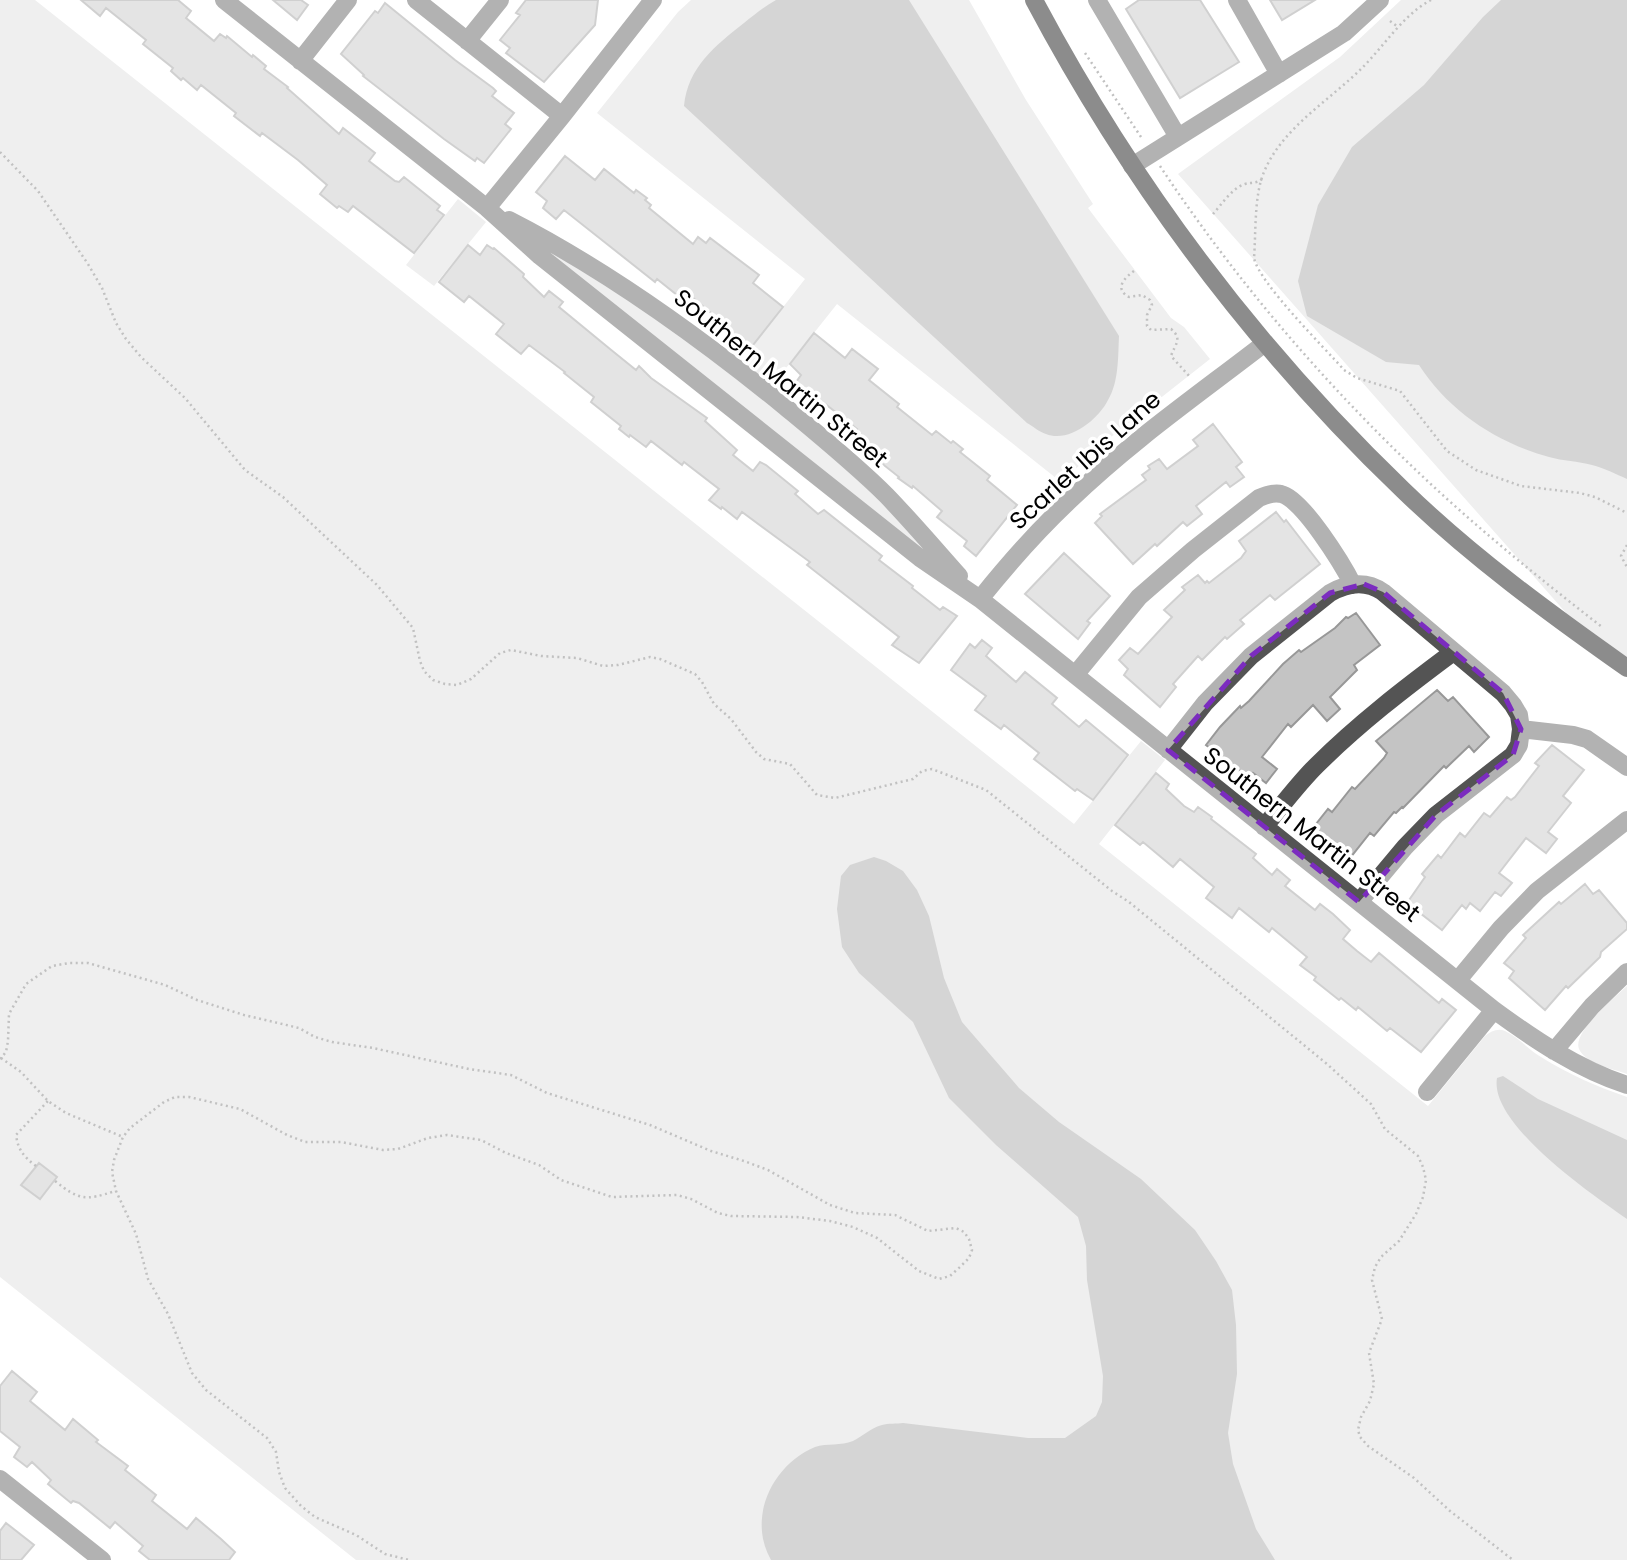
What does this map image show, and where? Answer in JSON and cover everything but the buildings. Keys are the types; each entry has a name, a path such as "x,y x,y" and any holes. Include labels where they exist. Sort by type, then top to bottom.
{"main road":[{"path":"1034,0 1062,54 1132,166 1188,247 1265,343 1403,490 1492,567 1627,668"}],"street":[{"name":"Southern Martin Street","path":"224,0 486,208 540,256 888,532 980,599 1494,1010 1554,1051 1604,1078 1627,1085"},
{"path":"300,61 348,0"},
{"path":"416,0 562,117"},
{"path":"467,41 500,0"},
{"path":"486,208 562,117 653,0"},
{"path":"1097,0 1178,137"},
{"path":"1237,0 1279,74"},
{"path":"1132,166 1344,33 1378,1"},
{"name":"Southern Martin Street","path":"486,208 551,241 611,278 739,369 808,425 886,495 980,599"},
{"name":"Scarlet Ibis Lane","path":"980,599 1020,551 1070,500 1128,448 1265,343"},
{"path":"1075,676 1139,597 1259,498 1271,494 1290,498 1300,507 1341,561 1353,585"},
{"path":"1168,750 1205,703 1251,656 1330,593 1343,586 1364,584 1383,592 1452,653 1503,693 1518,715 1521,729 1519,745 1513,755 1436,815 1359,902"},
{"path":"1264,827 1314,768 1346,737 1452,653"},
{"path":"1521,729 1587,739 1627,766"},
{"path":"1458,980 1501,928 1537,891 1627,820"},
{"path":"1554,1051 1592,1006 1627,972"},
{"path":"1427,1092 1494,1010"},
{"path":"0,1479 102,1560"}],"path":[{"path":"1431,0 1423,4 1362,68 1285,139 1262,179 1254,258 1256,267 1344,370 1357,378 1400,391 1447,451 1476,470 1521,486 1580,493 1610,502 1627,513"},
{"path":"1390,21 1399,28"},
{"path":"1084,52 1143,140"},
{"path":"0,152 38,191 88,264 103,288 116,323 126,339 141,357 185,398 245,470 284,497 377,585 413,628 420,661 424,671 433,680 457,685 471,679 500,653 511,650 541,656 577,658 603,666 650,657 695,674 715,704 731,719 756,752 764,759 790,764 817,795 835,798 896,783 932,769 986,790 1129,902 1327,1064 1371,1104 1385,1129 1418,1156 1426,1180 1416,1214 1399,1241 1381,1257 1375,1267 1372,1280 1382,1319 1369,1353 1374,1384 1370,1401 1361,1417 1358,1430 1360,1437 1513,1560"},
{"path":"1161,168 1216,246 1269,314 1348,402 1420,474 1521,563 1609,632"},
{"path":"1213,214 1243,184 1257,183 1262,179"},
{"path":"1134,271 1123,280 1123,292 1129,297 1142,295 1150,300 1152,305 1147,315 1147,326 1151,330 1171,329 1176,333 1178,343 1171,356 1190,377"},
{"path":"1627,545 1621,556 1627,568"},
{"path":"123,1137 89,1124 48,1101 21,1072 1,1058 6,1052 9,1014 26,984 52,966 88,963 165,985 197,1000 244,1015 299,1028 332,1042 511,1076 547,1093 650,1125 711,1151 768,1170 830,1205 855,1213 895,1215 928,1231 956,1228 964,1232 969,1239 972,1250 969,1258 950,1276 939,1279 919,1271 877,1238 853,1227 797,1217 731,1216 677,1195 612,1197 561,1180 539,1165 481,1140 447,1135 428,1138 398,1149 383,1150 341,1142 305,1142 240,1109 189,1097 176,1097 164,1102 140,1119 123,1137 112,1172 116,1191 136,1234 148,1279 168,1314 192,1373 216,1398 267,1438 276,1452 285,1488 301,1506 315,1517 356,1535 385,1554 409,1560"},
{"path":"36,1166 23,1156 16,1135 48,1101"},
{"path":"55,1181 72,1195 83,1199 116,1191"}],"highlighted area":[{"path":"1364,584 1383,592 1503,693 1521,729 1513,755 1436,815 1359,902 1168,750 1251,656 1330,593"}],"shaded area":[{"path":"0,0 35,0 1074,824 1141,741 1165,760 1099,844 1428,1106 1485,1036 1500,1030 1562,1069 1627,1097 1627,1560 356,1560 0,1277"},
{"path":"691,0 969,0 1026,100 1093,204 1088,208 1171,318 1184,327 1210,359 1111,437 1061,482 837,304 771,387 740,362 805,279 597,113 678,12"},
{"path":"776,0 909,0 1119,336 1112,393 1097,415 1082,428 1055,436 1043,433 1027,423 684,106 691,80 705,58 733,32"},
{"path":"1401,0 1627,0 1627,657 1567,614 1178,174 1340,57"},
{"path":"1501,0 1627,0 1627,479 1596,466 1549,457 1510,443 1475,423 1459,410 1444,397 1419,365 1386,362 1307,316 1298,281 1318,205 1352,147 1424,85"},
{"path":"458,199 486,222 434,286 406,265"},
{"path":"544,245 645,309 742,379 814,440 882,504 927,547 927,555 542,250"},
{"path":"874,857 903,871 917,890 929,916 944,978 962,1022 1019,1088 1059,1122 1141,1179 1195,1230 1216,1261 1232,1290 1236,1325 1237,1374 1228,1433 1233,1464 1256,1529 1275,1560 771,1560 764,1544 762,1527 768,1494 787,1466 815,1447 848,1443 878,1426 903,1423 1028,1438 1065,1438 1096,1416 1102,1402 1103,1376 1087,1280 1086,1246 1078,1217 996,1145 949,1098 913,1022 859,973 842,947 837,909 841,876 850,865"},
{"path":"1627,986 1627,1074 1587,1059 1579,1049 1579,1042 1588,1024"},
{"path":"1503,1076 1538,1099 1627,1140 1627,1219 1569,1176 1526,1137 1509,1116 1499,1096 1497,1078"}]}
